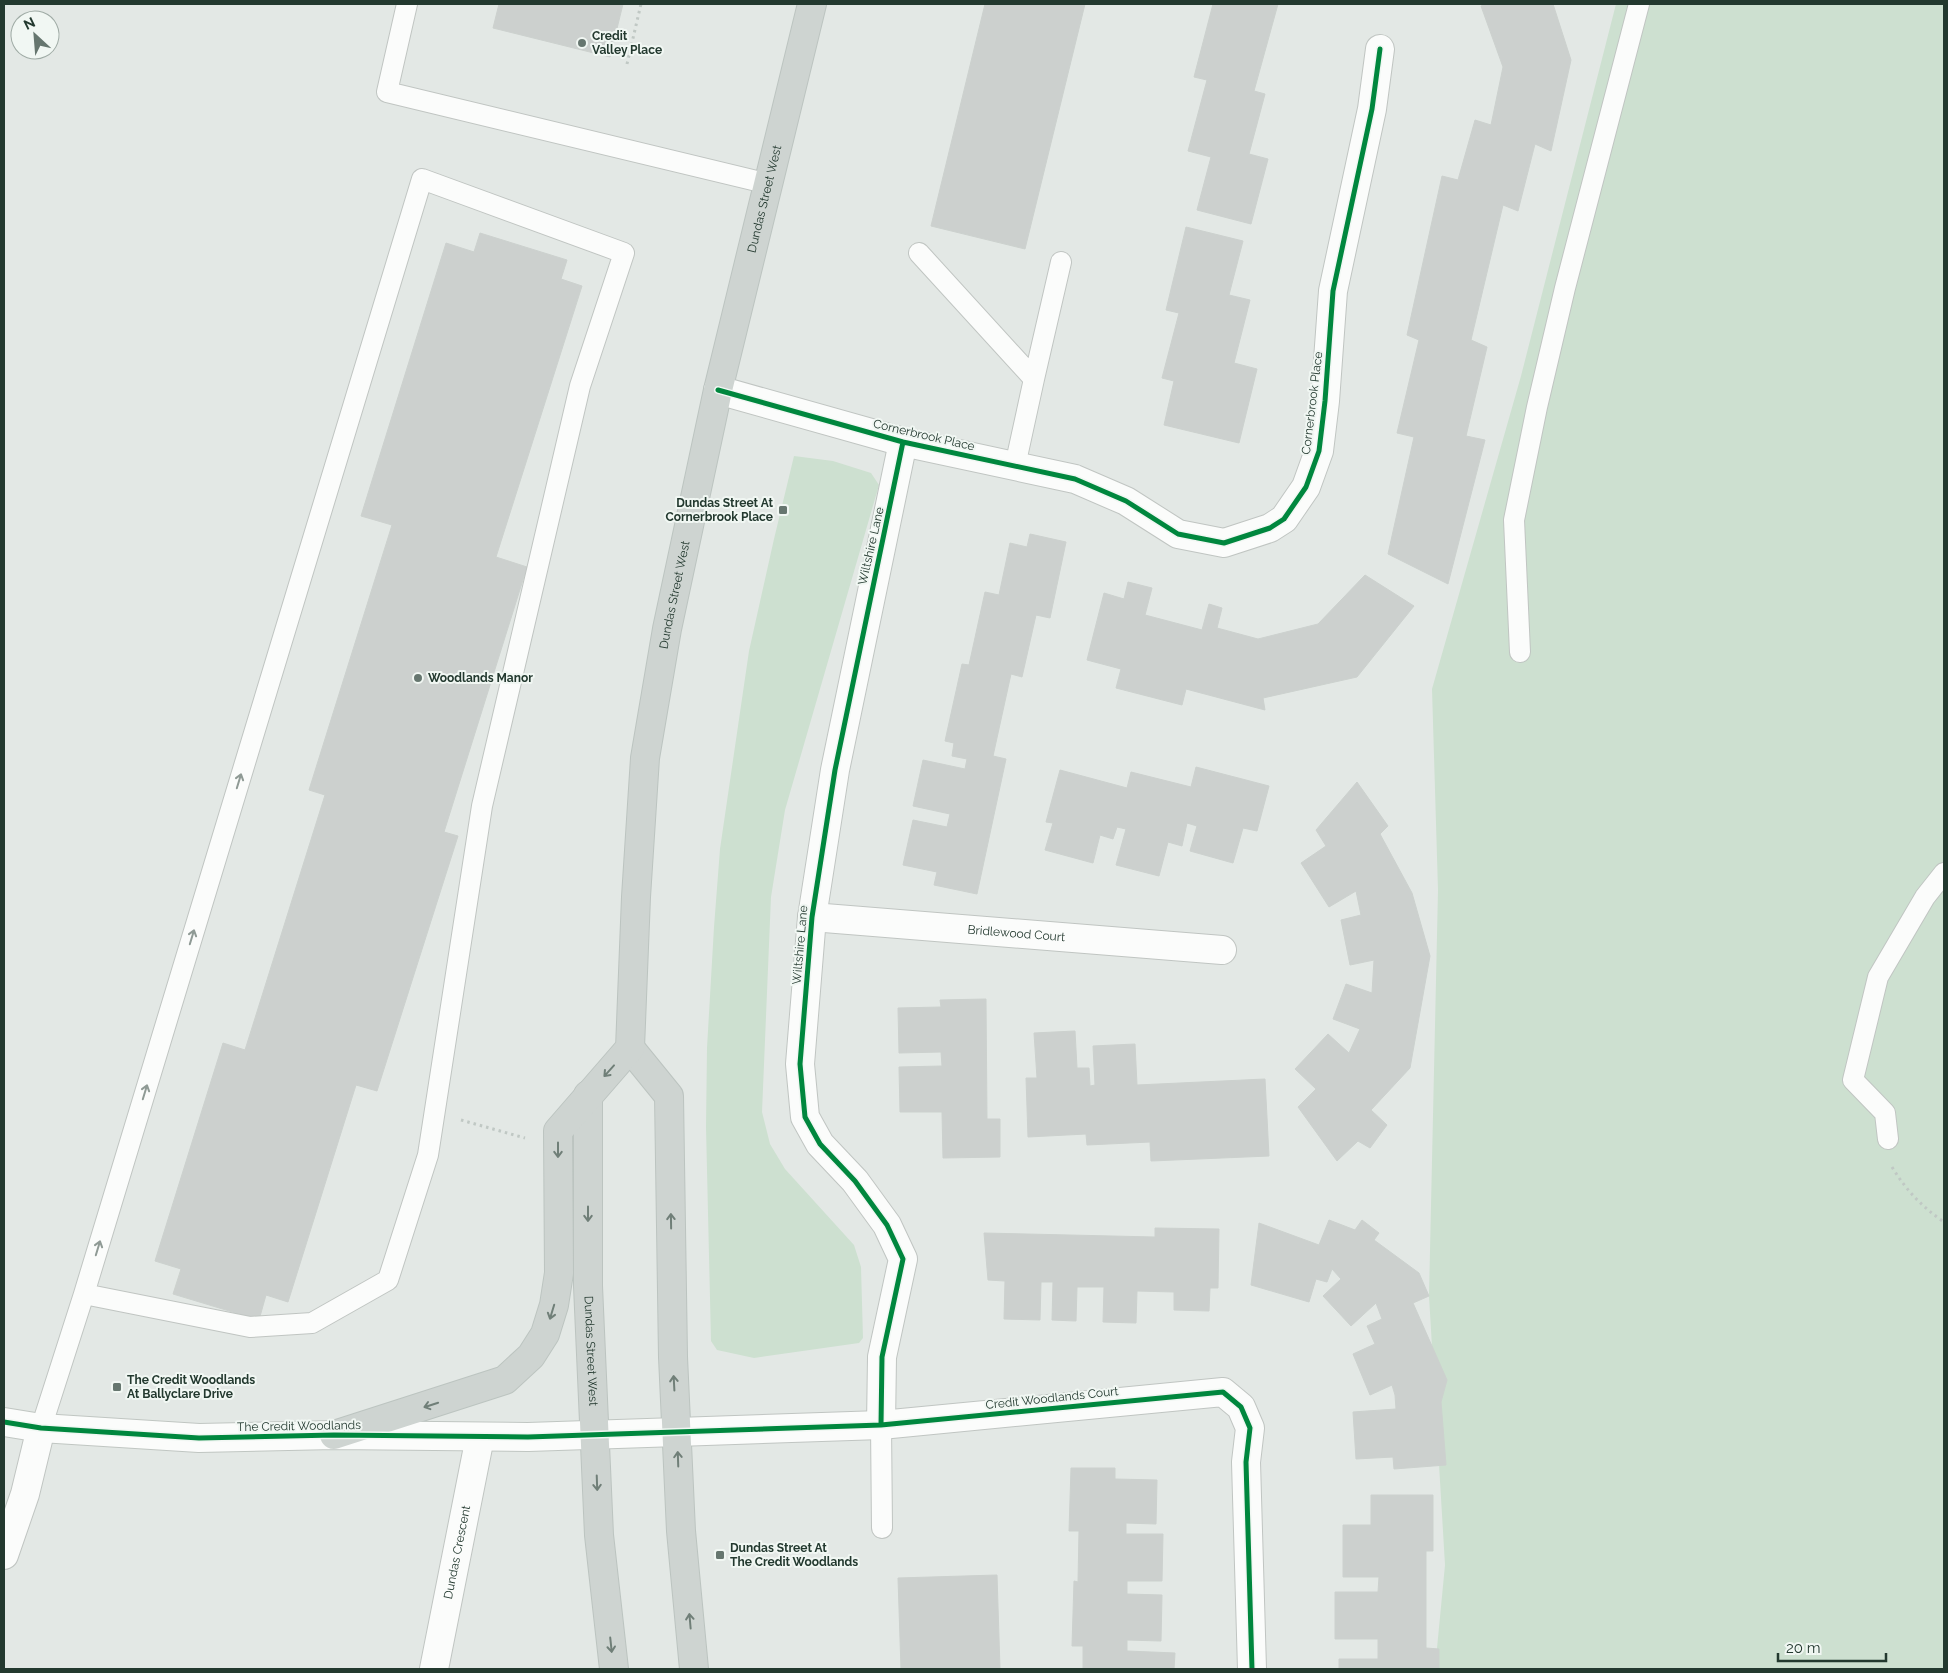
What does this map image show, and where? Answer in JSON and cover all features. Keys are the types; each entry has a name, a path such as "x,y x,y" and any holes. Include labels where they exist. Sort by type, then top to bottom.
{"main road":[{"name":"Dundas Street West","path":"630,1048 636,897 645,758 667,630 718,390 812,4"},
{"path":"334,1436 505,1380 531,1356 545,1334 554,1305 559,1273 558,1131 630,1048 670,1096 673,1341 681,1531 694,1669"},
{"name":"Dundas Street West","path":"588,1095 588,1286 599,1535 614,1669"}],"street":[{"name":"Cornerbrook Place","path":"718,390 903,442 1075,479 1126,501 1178,534 1224,544 1270,528 1284,518 1306,487 1319,452 1325,401 1333,291 1372,109 1380,49"},
{"name":"Wiltshire Lane","path":"881,1425 882,1358 903,1259 887,1225 855,1181 820,1144 805,1117 800,1064 812,917 834,770 903,442"},
{"name":"Bridlewood Court","path":"812,917 1222,950"},
{"name":"Credit Woodlands Court","path":"595,1434 881,1425 1223,1392 1241,1408 1250,1428 1246,1462 1252,1669"},
{"name":"The Credit Woodlands","path":"4,1422 41,1428 199,1438 334,1436 528,1437 595,1434"},
{"path":"4,1555 25,1494 41,1428"},
{"name":"Dundas Crescent","path":"434,1669 480,1437"}],"lane":[{"path":"407,4 387,92 769,184"},
{"path":"1520,652 1514,520 1537,407 1565,288 1640,4"},
{"path":"41,1428 84,1294 422,179 624,253 580,386 482,806 428,1155 388,1280 312,1323 250,1327 84,1294"},
{"path":"920,253 1034,379"},
{"path":"1015,466 1060,262"},
{"path":"1888,1139 1885,1113 1853,1080 1878,977 1926,897 1944,873"},
{"path":"881,1425 882,1528"}],"path":[{"path":"627,64 641,4"},
{"path":"434,1113 528,1138"},
{"path":"1888,1139 1891,1165 1903,1184 1927,1210 1944,1222"}],"green space":[{"path":"1616,4 1944,4 1944,1669 1435,1669 1445,1565 1429,1296 1438,890 1432,689 1521,376"},
{"path":"794,456 833,461 871,473 879,485 785,810 771,897 762,1112 770,1144 785,1169 854,1245 861,1267 863,1338 859,1343 754,1358 717,1350 711,1341 706,1127 707,1048 720,849 749,651"}],"building":[{"name":"Credit Valley Place","path":"499,4 623,4 610,57 493,28"},
{"path":"985,4 1085,4 1025,249 931,226"},
{"path":"1213,4 1278,4 1254,91 1265,94 1249,154 1268,159 1251,224 1197,210 1211,157 1188,151 1207,80 1194,77"},
{"path":"1486,4 1553,4 1571,60 1551,151 1535,144 1518,211 1503,205 1471,340 1487,347 1466,436 1485,440 1448,584 1388,554 1414,437 1397,433 1419,340 1407,335 1442,176 1458,180 1475,120 1491,125 1503,67 1481,6"},
{"path":"1186,227 1243,241 1229,295 1250,300 1234,363 1257,369 1239,443 1164,425 1174,381 1162,378 1179,313 1166,310"},
{"name":"Woodlands Manor","path":"480,233 567,260 561,279 582,286 496,557 527,567 444,832 458,836 377,1091 356,1085 288,1302 266,1295 259,1320 173,1294 181,1269 155,1261 223,1043 245,1050 325,795 309,790 392,525 361,516 446,243 474,252"},
{"path":"1030,534 1066,542 1050,618 1036,615 1022,677 1011,674 993,756 1006,759 977,894 934,885 937,872 903,865 913,820 947,827 950,814 913,806 923,760 965,769 967,759 952,756 954,743 945,741 962,664 969,665 985,592 999,595 1010,543 1027,547"},
{"path":"1365,575 1414,606 1357,677 1263,698 1265,710 1186,689 1182,705 1116,688 1121,669 1087,660 1104,593 1124,599 1128,582 1152,588 1145,615 1202,630 1209,604 1222,608 1217,628 1258,639 1318,624"},
{"path":"1196,767 1269,786 1257,831 1243,828 1233,863 1190,851 1197,826 1187,823 1182,846 1168,842 1159,876 1116,865 1126,829 1117,827 1113,839 1100,835 1093,863 1045,850 1053,823 1046,822 1060,770 1127,788 1131,772 1191,787"},
{"path":"1357,782 1388,826 1380,834 1412,893 1430,956 1410,1068 1371,1110 1387,1125 1370,1148 1358,1141 1337,1161 1298,1107 1316,1089 1295,1069 1328,1034 1349,1053 1360,1029 1333,1019 1346,984 1372,993 1374,960 1350,965 1341,920 1361,915 1356,891 1329,907 1301,863 1326,846 1316,830"},
{"path":"986,999 987,1119 1000,1119 1000,1157 943,1158 942,1112 900,1112 899,1067 942,1066 941,1052 899,1053 898,1008 941,1007 940,1000"},
{"path":"1075,1031 1077,1068 1089,1068 1090,1086 1095,1085 1093,1046 1135,1044 1137,1085 1265,1079 1269,1156 1151,1161 1150,1142 1087,1145 1086,1134 1028,1137 1026,1078 1037,1078 1034,1033"},
{"path":"1329,1220 1355,1230 1362,1220 1379,1233 1374,1240 1419,1273 1429,1296 1413,1303 1447,1380 1441,1402 1446,1465 1394,1469 1393,1457 1356,1459 1353,1412 1396,1409 1392,1385 1370,1395 1353,1354 1375,1344 1367,1326 1382,1319 1376,1303 1351,1326 1323,1296 1341,1279 1332,1269 1327,1282 1316,1279 1309,1302 1251,1285 1259,1223 1319,1245"},
{"path":"1155,1228 1219,1229 1218,1288 1210,1288 1209,1311 1174,1310 1174,1292 1137,1291 1136,1323 1103,1322 1104,1287 1077,1287 1076,1321 1052,1320 1053,1282 1041,1282 1040,1320 1004,1319 1005,1281 988,1280 984,1233 1155,1237"},
{"path":"1071,1468 1115,1468 1115,1479 1157,1480 1156,1524 1126,1523 1126,1534 1163,1534 1162,1581 1127,1581 1127,1594 1162,1595 1161,1641 1127,1640 1127,1651 1175,1653 1174,1669 1083,1669 1083,1646 1072,1646 1074,1581 1078,1582 1079,1531 1069,1531"},
{"path":"1371,1495 1433,1495 1433,1551 1426,1551 1426,1648 1439,1649 1439,1669 1339,1669 1339,1659 1378,1659 1378,1639 1335,1639 1335,1592 1378,1592 1379,1577 1343,1577 1343,1525 1371,1525"},
{"path":"997,1575 1000,1669 901,1669 898,1578"}],"cycle path":[{"path":"718,390 903,442 1075,479 1126,501 1178,534 1224,543 1270,528 1284,519 1306,487 1319,451 1325,401 1333,291 1372,109 1380,49"},
{"path":"881,1425 882,1357 903,1259 887,1225 855,1181 820,1144 805,1117 800,1064 812,917 835,770 903,442"},
{"path":"4,1422 41,1428 199,1438 334,1435 528,1437 881,1425 1223,1392 1241,1407 1250,1428 1246,1462 1252,1669"}],"place":[{"name":"Credit Valley Place","path":"582,43"},
{"name":"Dundas Street At Cornerbrook Place","path":"783,510"},
{"name":"Woodlands Manor","path":"418,678"},
{"name":"The Credit Woodlands At Ballyclare Drive","path":"117,1387"},
{"name":"Dundas Street At The Credit Woodlands","path":"720,1555"}]}
